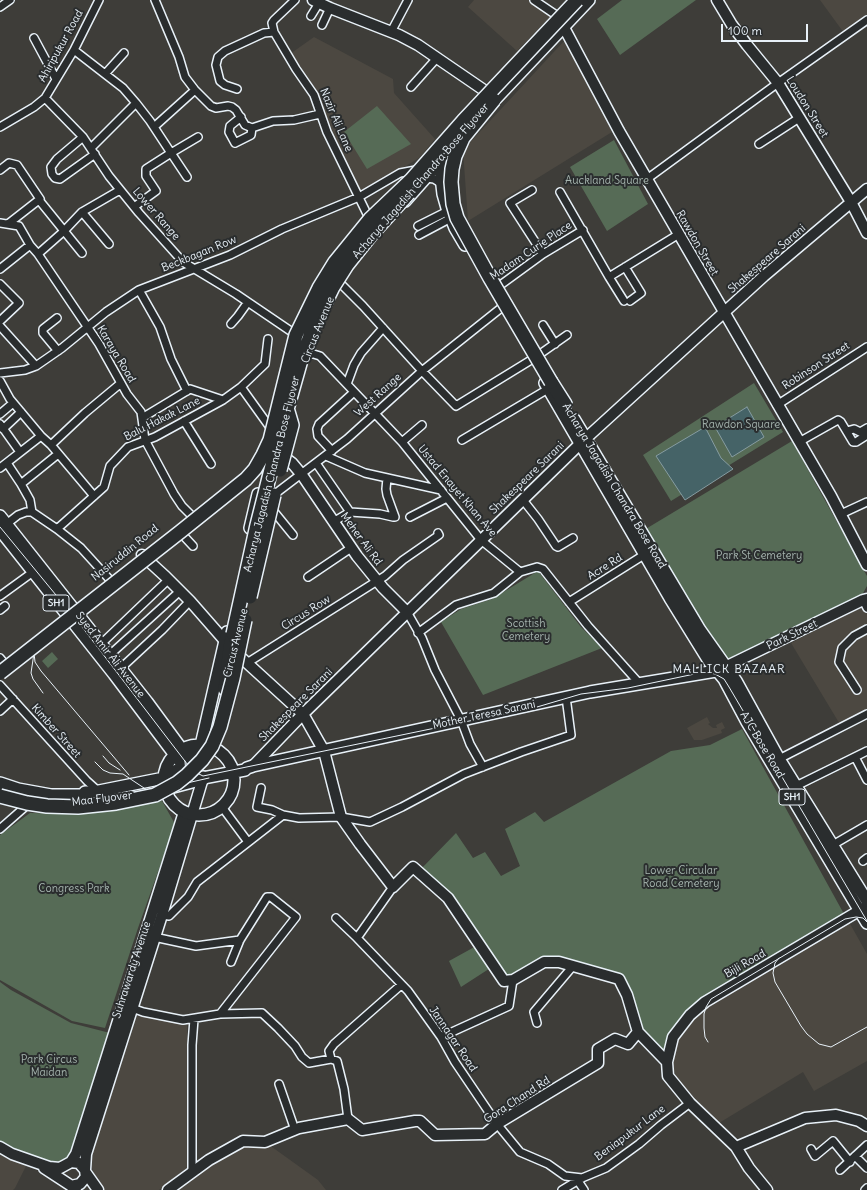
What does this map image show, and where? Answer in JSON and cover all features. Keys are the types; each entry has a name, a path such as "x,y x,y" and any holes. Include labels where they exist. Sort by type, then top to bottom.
{"highway":[{"name":"Acharya Jagadish Chandra Bose Flyover","path":"414,175 577,0"},
{"name":"Acharya Jagadish Chandra Bose Flyover","path":"225,689 230,647 229,637 257,525 283,411 313,328 333,287 370,236 504,86 585,0"},
{"path":"504,86 463,138 452,169 451,182 453,204 457,218 550,386 565,404"},
{"path":"1,666 180,532 246,479 255,469 270,440 296,335 319,288 335,262 370,219 414,175"},
{"path":"0,796 27,803 47,806 78,807 116,803 155,795 167,789 187,775 202,760 212,746 220,727 233,678 270,508 292,425 283,411"},
{"name":"Maa Flyover","path":"0,790 22,797 49,802 74,803 148,793 203,776"},
{"name":"Maa Flyover","path":"0,784 18,790 42,795 63,796 92,793"}],"main road":[{"path":"442,160 430,153 474,100 571,0"},
{"path":"438,143 450,151 496,99 589,0"},
{"name":"Circus Avenue","path":"204,745 219,713 235,652 280,454 308,352 320,320 346,270 366,245 450,151"},
{"name":"Acharya Jagadish Chandra Bose Road","path":"450,151 456,200 460,212 496,288 501,308 536,357 554,378 582,441"},
{"name":"Circus Avenue","path":"203,776 204,745 229,637 253,512 268,457 265,443 287,345 315,284 336,254 355,229 414,175 430,153"},
{"name":"Acharya Jagadish Chandra Bose Road","path":"442,160 440,168 443,194 455,228 496,288 536,357 550,386 648,552 708,661 736,681 779,759 792,788 867,901"},
{"name":"Acharya Jagadish Chandra Bose Flyover","path":"268,457 283,411 291,371 304,331 314,309 334,272 358,240 414,175"},
{"name":"Syed Amir Ali Avenue","path":"2,524 33,572 57,595"},
{"name":"Syed Amir Ali Avenue","path":"2,524 70,612 114,674 178,752"},
{"name":"Syed Amir Ali Avenue","path":"70,612 101,644 121,668 178,752"},
{"name":"Mother Teresa Sarani","path":"250,767 566,697 721,669"},
{"name":"AJC Bose Road","path":"721,669 724,679 747,722 792,788 863,908 867,923"},
{"path":"0,779 31,789 58,792 92,793 166,788 204,745"},
{"path":"204,745 218,750 225,756 233,770 235,781 229,800 222,807 203,815 188,813 175,806 166,788 167,767 178,752 191,746 204,745"},
{"path":"178,752 187,764 192,776 203,776 233,770 245,770 250,767"},
{"name":"Maa Flyover","path":"0,801 26,806 76,809 166,788"}],"street":[{"path":"0,8 10,0"},
{"name":"Ahiripukur Road","path":"0,127 34,107 45,98 74,50 99,0"},
{"path":"155,0 179,57 185,77 195,90 211,106 216,108 228,106 232,107 236,110 246,125 252,128 273,121 294,120 320,114"},
{"path":"237,89 225,85 220,81 216,65 218,57 226,51 264,33 274,32 272,23 295,0"},
{"path":"391,32 408,0"},
{"path":"534,0 556,15"},
{"name":"Loudon Street","path":"717,0 732,25 778,83 852,202 867,233"},
{"path":"311,16 316,2 331,5 418,45 496,99"},
{"path":"322,25 331,5"},
{"name":"Rawdon Street","path":"556,15 647,179 841,514 867,565"},
{"path":"647,179 867,20"},
{"name":"Nazir Ali Lane","path":"274,32 296,69 314,95 327,132 368,216"},
{"path":"34,38 56,79"},
{"path":"74,50 123,88 154,127 187,177"},
{"path":"105,74 124,53"},
{"path":"411,87 437,58"},
{"path":"154,127 195,90"},
{"name":"Lower Range","path":"45,98 83,137 120,190 183,262 248,302 292,332"},
{"path":"83,137 57,159 50,168 55,178 60,179 93,151 136,103"},
{"path":"241,117 230,126 229,132 235,144 251,135 252,128"},
{"path":"760,144 800,118"},
{"path":"134,207 156,191 146,176 146,169 198,137"},
{"path":"0,170 9,163 17,165 40,199 39,200 82,253"},
{"name":"Beckbagan Row","path":"0,373 25,370 36,366 58,351 106,312 139,290 230,255 282,229 359,197 400,173 414,175"},
{"path":"414,175 434,179 442,184"},
{"name":"Shakespeare Sarani","path":"250,767 582,441 724,312 867,189"},
{"path":"38,254 64,231 82,212 120,190"},
{"path":"532,190 510,203 543,254"},
{"path":"560,192 609,277 627,301 641,293 625,267"},
{"path":"2,224 39,200"},
{"path":"82,212 109,244"},
{"path":"418,226 449,214"},
{"path":"419,235 449,214"},
{"name":"Karaya Road","path":"2,224 19,226 30,245 38,254 99,344 127,394 141,412 145,440 174,494 182,506 191,515"},
{"name":"Madam Curie Place","path":"496,288 543,254 583,230"},
{"path":"609,277 679,234"},
{"path":"0,269 30,245"},
{"path":"339,282 456,406 536,357 567,335"},
{"path":"0,321 19,303 1,287"},
{"path":"139,290 160,327 171,359 187,391"},
{"path":"231,324 248,302"},
{"name":"West Range","path":"269,501 332,451 422,371 501,308"},
{"path":"57,318 43,330 43,333 58,351"},
{"path":"543,325 555,344"},
{"path":"0,326 36,366"},
{"path":"347,384 354,365 361,353 383,328"},
{"name":"Balu Hakak Lane","path":"58,529 104,487 110,466 128,447 155,437 223,400 241,387 265,364 268,339"},
{"name":"Robinson Street","path":"777,405 867,347"},
{"name":"Ustad Enayet Khan Ave","path":"308,352 320,356 347,384 402,442 481,540 520,572"},
{"path":"0,381 13,403 41,436 51,444 94,496"},
{"path":"51,444 85,413 122,383"},
{"path":"462,440 550,386"},
{"path":"241,387 269,426"},
{"path":"142,418 190,389 223,400"},
{"path":"332,451 318,436 317,429 319,424 354,392"},
{"path":"0,414 13,403"},
{"path":"20,452 2,426 21,412"},
{"path":"799,442 838,420 841,422 854,442 867,435"},
{"path":"184,421 212,464"},
{"path":"402,442 422,426"},
{"path":"847,432 854,429 860,432 867,428"},
{"path":"32,512 30,500 21,484 3,465 41,436"},
{"path":"21,484 58,454"},
{"name":"Nasiruddin Road","path":"1,666 111,581 191,515 268,457 280,454"},
{"name":"Meher Ali Rd","path":"280,454 292,463 302,475 350,548 377,581 407,612"},
{"path":"326,456 366,473 441,490"},
{"path":"316,463 350,512"},
{"path":"333,522 350,512 380,514 395,517 387,495 387,478"},
{"path":"410,516 446,498"},
{"path":"523,500 556,546 558,547 573,538"},
{"path":"269,501 293,535"},
{"path":"841,514 867,502"},
{"path":"2,524 18,515 26,512 32,512 58,529 81,548 111,581"},
{"path":"180,532 193,546"},
{"name":"Circus Row","path":"247,663 377,581 403,560 439,535 438,533"},
{"path":"308,577 350,548"},
{"name":"Acre Rd","path":"569,602 648,552"},
{"path":"142,555 229,637"},
{"path":"418,633 456,605 494,593 520,572 537,567 543,569 588,626 639,683"},
{"path":"0,596 33,572"},
{"path":"101,644 168,580"},
{"path":"114,651 180,591"},
{"path":"121,668 162,630 190,601"},
{"name":"Park Street","path":"721,669 866,603"},
{"path":"407,612 422,638 435,670 461,720 470,744 483,767"},
{"path":"857,690 839,662 842,648 854,636 867,629"},
{"path":"235,652 303,714 324,751 341,817 392,887"},
{"name":"Kimber Street","path":"0,684 86,781 92,793"},
{"path":"261,788 257,807 299,818 341,817 370,822 464,774 571,735 566,697"},
{"path":"0,711 13,699"},
{"path":"779,759 867,714"},
{"path":"792,788 867,751"},
{"path":"855,757 867,780"},
{"name":"Suhrawardy Avenue","path":"69,1163 76,1154 188,813 203,776"},
{"path":"0,829 26,806"},
{"path":"222,807 248,842"},
{"name":"Suhrawardy Avenue","path":"86,1171 86,1154 162,915 188,813"},
{"path":"162,915 170,916 188,897 197,882 283,815"},
{"path":"831,846 867,825"},
{"path":"357,938 392,887 413,868 448,898 504,981 513,980 544,962 559,962 619,979 627,995 638,1032 667,1062 668,1076 690,1103 736,1147 749,1168 767,1190"},
{"path":"220,1014 296,917 270,897 267,897 240,940 231,962"},
{"name":"Bijli Road","path":"667,1062 673,1037 690,1015 705,1002 863,908"},
{"name":"Jannagar Road","path":"336,918 382,962 401,985 408,991 441,1036 456,1062 497,1124 520,1152 548,1164 565,1176 580,1180"},
{"path":"154,937 196,946 240,940"},
{"path":"537,1023 534,1012 573,966"},
{"path":"441,1036 509,1006 513,980"},
{"path":"331,1059 329,1051 334,1044 401,985"},
{"path":"132,1008 143,1012 183,1020 220,1014 262,1013 295,1046 302,1057 309,1063 331,1059 337,1061 344,1089 348,1119 295,1130 265,1142 243,1141 192,1171 168,1190"},
{"path":"192,1171 192,1045 194,1019"},
{"name":"Gora Chand Rd","path":"348,1119 362,1130 415,1120 420,1121 435,1135 485,1134 497,1124 598,1063 598,1049 615,1039 628,1044 638,1032"},
{"path":"279,1084 295,1130"},
{"name":"Beniapukur Lane","path":"562,1190 606,1168 639,1144 690,1103"},
{"path":"736,1147 805,1118 836,1115 859,1121 867,1126"},
{"path":"811,1150 815,1156 832,1141 850,1162"},
{"path":"840,1170 867,1145"},
{"path":"0,1147 12,1154 37,1164 55,1168 60,1168 69,1163 79,1163 98,1190"},
{"path":"855,1156 867,1168"},
{"path":"69,1163 62,1170 62,1178 71,1186"},
{"path":"37,1164 71,1186 80,1184 86,1177 86,1171"},
{"path":"580,1180 584,1190"}],"shaded area":[{"path":"474,0 530,0 550,17 517,51 468,7"},
{"path":"820,0 867,0 867,17 844,33"},
{"path":"314,37 393,79 394,93 435,139 419,158 361,193 330,132 319,99 290,54"},
{"path":"565,40 612,132 468,221 463,150"},
{"path":"864,605 867,611 867,711 841,726 791,643"},
{"path":"707,717 710,723 708,724 713,728 717,728 716,725 722,722 725,728 721,730 722,733 702,740 694,740 687,728"},
{"path":"849,922 867,954 867,1061 814,1091 803,1072 719,1123 695,1103 677,1079 672,1064 677,1040 690,1022 716,1000"},
{"path":"137,1016 187,1025 188,1167 159,1190 101,1190 95,1181 90,1159"},
{"path":"243,1141 265,1142 318,1180 326,1190 168,1190"},
{"path":"0,1155 26,1166 13,1190 0,1190"}],"green space":[{"path":"622,0 696,0 620,55 597,19"},
{"path":"377,106 411,144 367,169 344,132"},
{"name":"Auckland Square","path":"614,140 648,204 607,231 570,167"},
{"name":"Rawdon Square","path":"754,383 783,432 671,501 643,455"},
{"name":"Park St Cemetery","path":"792,441 867,576 867,586 862,595 813,620 715,665 639,533"},
{"name":"Scottish Cemetery","path":"538,571 581,627 602,648 483,695 441,622 461,609 492,599"},
{"path":"52,652 58,659 48,668 42,661"},
{"name":"Lower Circular Road Cemetery","path":"742,729 844,914 696,1002 670,1031 664,1053 642,1032 632,991 621,980 557,963 505,980 495,965 461,987 449,961 478,945 421,869 456,833 473,858 485,852 501,876 520,866 505,829 535,812 544,822 671,751 710,745"},
{"name":"Congress Park","path":"162,801 175,824 138,928 105,1028 72,1021 0,980 0,835 30,813 83,814"},
{"name":"Park Circus Maidan","path":"0,982 11,990 71,1023 110,1033 69,1169 11,1151 0,1144"}],"water":[{"path":"747,407 764,437 732,457 715,427"},
{"path":"705,427 721,458 733,469 685,500 656,456"}],"tram line":[{"path":"0,527 79,623 191,769 203,776 537,707 581,694 628,688 704,672 715,674 724,679 729,687 867,921"},
{"path":"43,693 33,679 31,673 34,653 33,642 35,645 37,638 37,641 53,625 62,619 73,620 79,624"},
{"path":"34,653 35,662 41,671 129,775"},
{"path":"103,756 109,763 120,770"},
{"path":"177,785 183,780 186,774 185,761"},
{"path":"95,762 103,770 110,773 123,774 147,790 165,788 209,778"},
{"path":"708,1042 705,1037 704,1014 711,999 845,919 856,917 863,918 867,922"},
{"path":"779,958 775,963 773,973 775,982 801,1026 807,1034 819,1044 831,1047 867,1027"}],"district":[{"name":"MALLICK BAZAAR","path":"729,670"}]}
